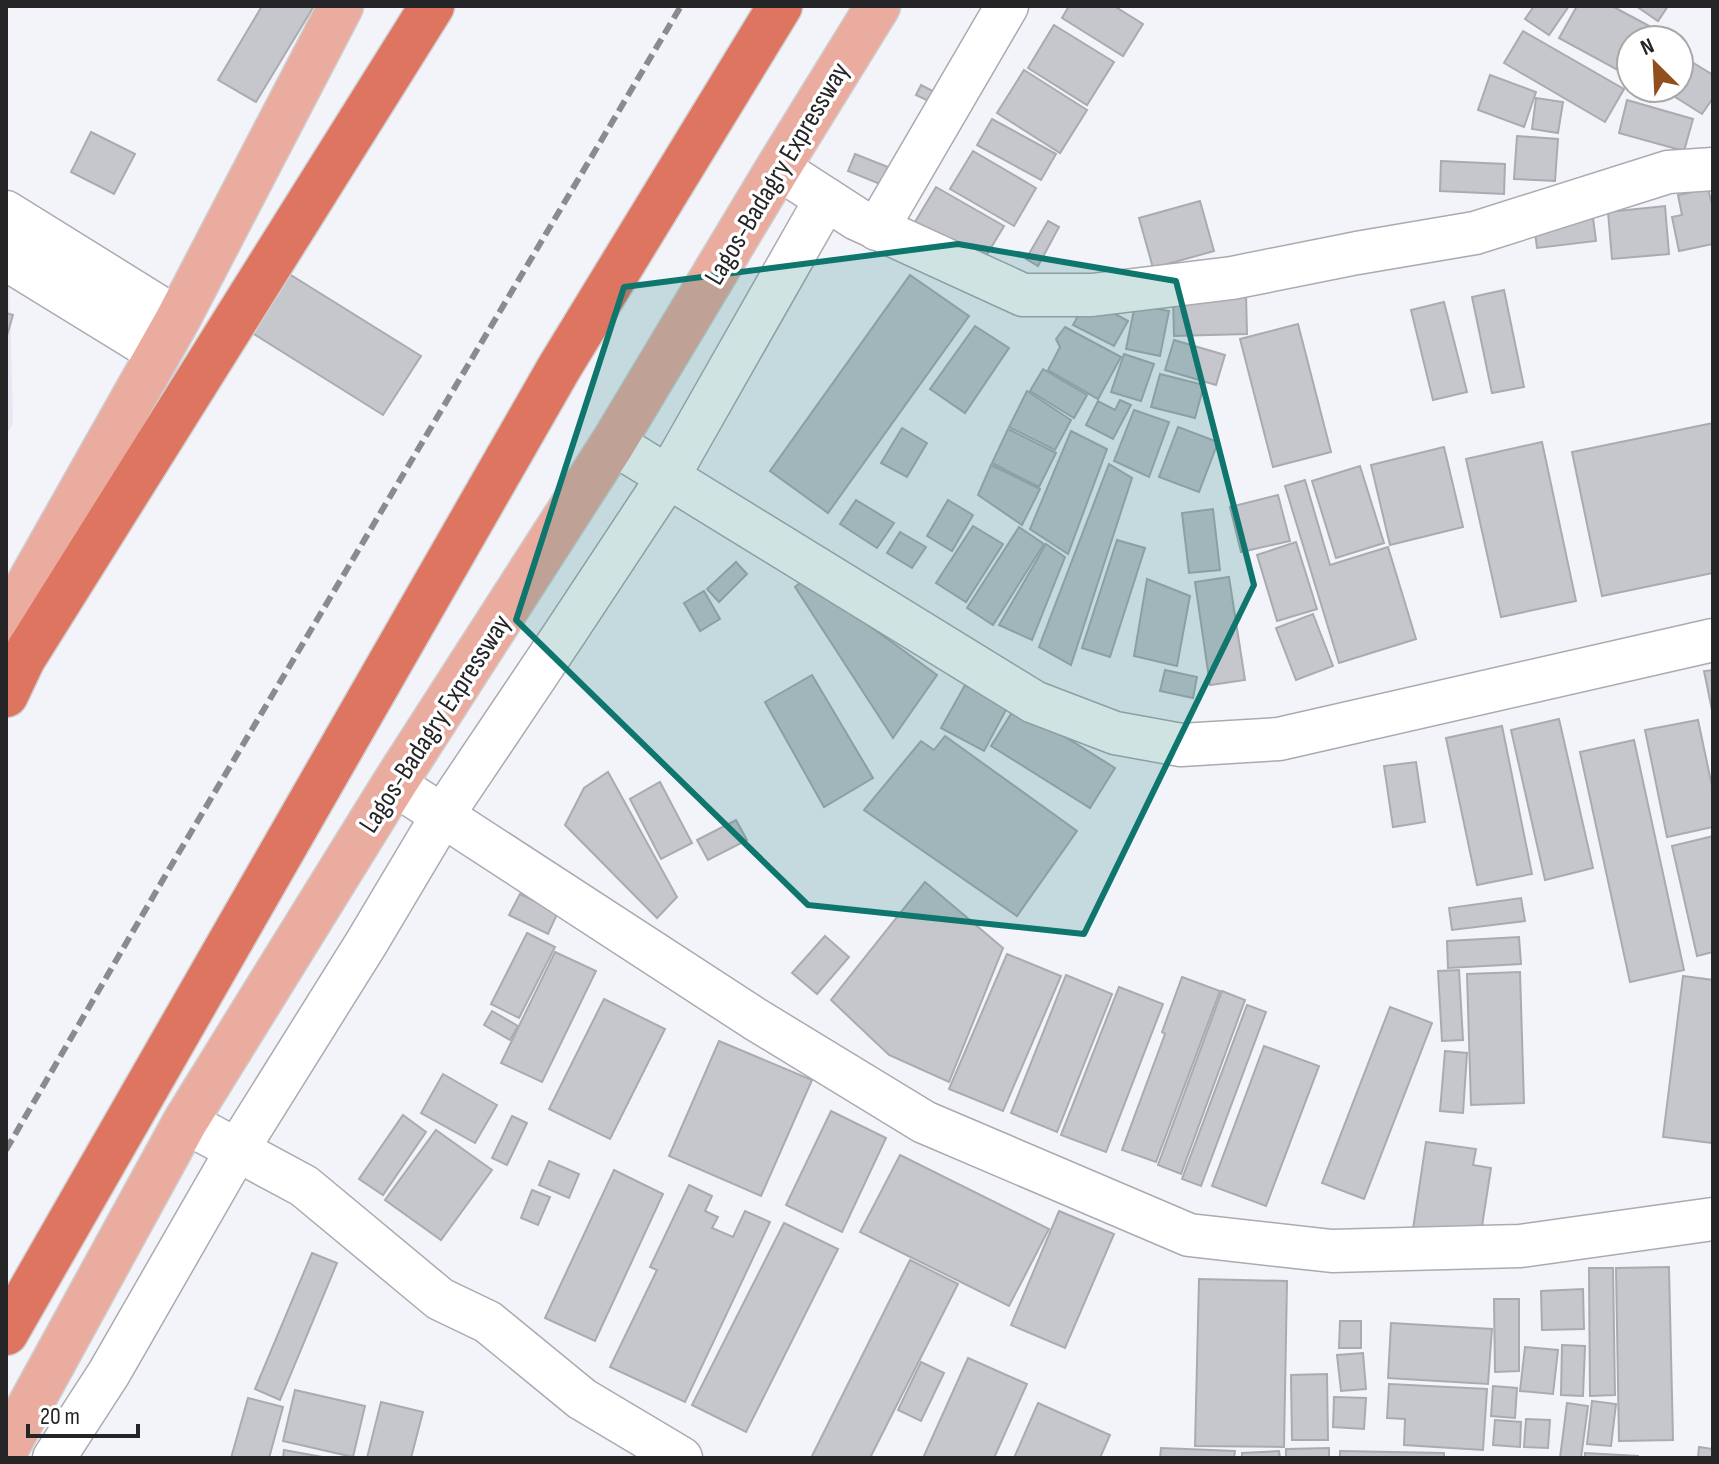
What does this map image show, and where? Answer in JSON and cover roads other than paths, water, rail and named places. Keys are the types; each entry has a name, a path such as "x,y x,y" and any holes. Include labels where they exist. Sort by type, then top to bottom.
{"highway":[{"path":"6,695 23,659 432,6"},
{"path":"6,1333 559,368 780,6"}],"main road":[{"path":"6,624 168,336 341,6"},
{"name":"Lagos-Badagry Expressway","path":"6,1449 185,1122 394,784 613,443 878,6"}],"street":[{"path":"877,229 1007,6"},
{"path":"778,168 857,219 1023,295 1092,295 1232,278 1475,233 1668,172 1713,169"},
{"path":"54,1458 109,1373 237,1150 442,816 668,477 826,199"},
{"path":"6,212 168,336"},
{"path":"6,259 168,336"},
{"path":"613,443 1034,702 1115,733 1181,745 1279,739 1713,640"},
{"path":"394,784 755,1019 924,1122 1189,1235 1332,1251 1520,1246 1713,1219"},
{"path":"185,1122 304,1186 440,1299 488,1322 582,1399 681,1458"}],"railway":[{"path":"6,1150 681,6"}]}
